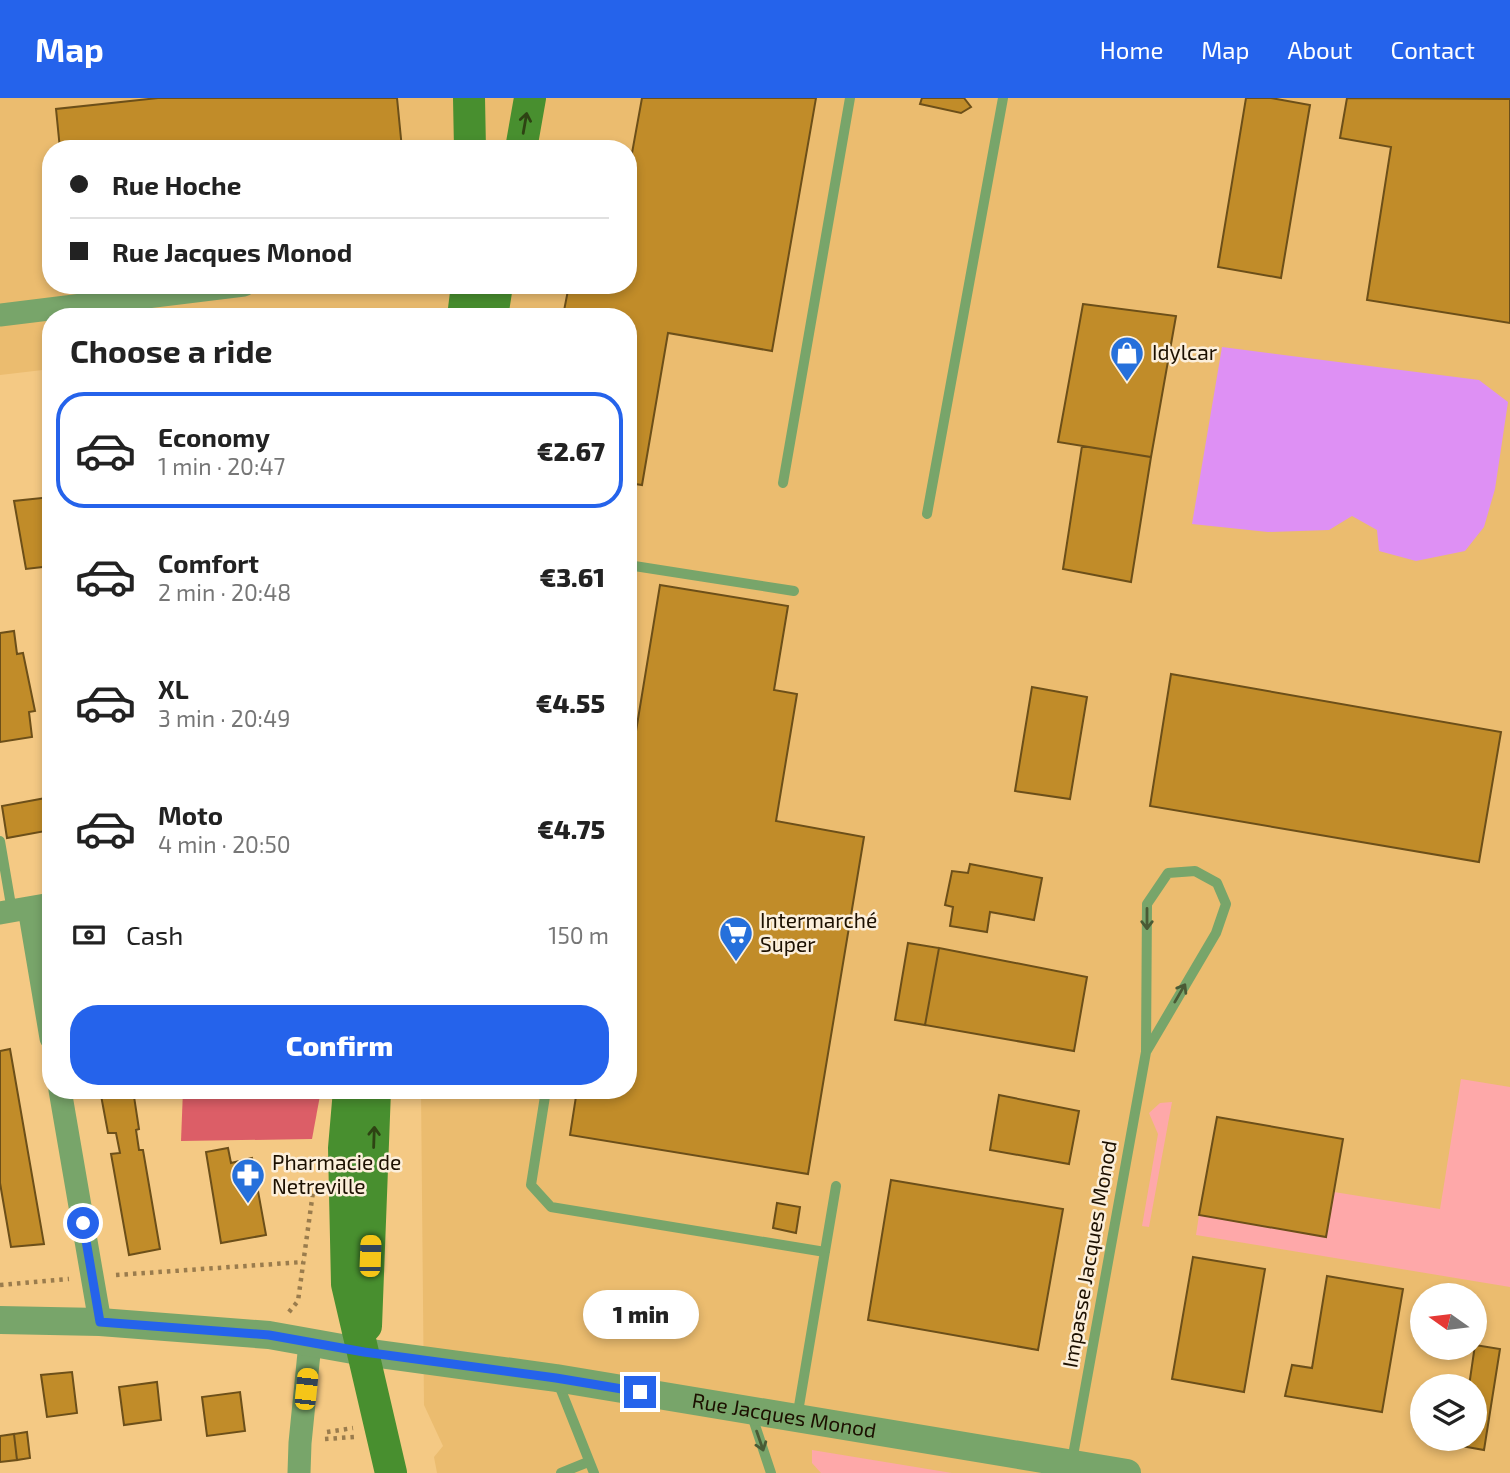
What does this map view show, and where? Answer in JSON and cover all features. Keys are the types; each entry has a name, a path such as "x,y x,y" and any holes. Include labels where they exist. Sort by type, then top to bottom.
{"main road":[{"path":"469,98 470,140"},
{"path":"523,140 530,98"},
{"path":"348,1099 344,1148 347,1284 391,1473"},
{"path":"364,1352 370,1283 375,1099"}],"street":[{"path":"121,308 196,294"},
{"path":"0,315 42,313"},
{"path":"23,909 42,997"},
{"path":"62,1099 100,1322"},
{"name":"Rue Jacques Monod","path":"0,1320 100,1322 269,1335 364,1352 556,1378 750,1410 1035,1465 1071,1464 1127,1473"},
{"path":"299,1473 310,1343"}],"lane":[{"path":"783,483 850,98"},
{"path":"927,514 1003,98"},
{"path":"637,566 794,591"},
{"path":"0,841 23,909"},
{"name":"Impasse Jacques Monod","path":"1071,1464 1146,1052 1147,904 1168,873 1195,871 1217,883 1226,904 1216,933 1146,1052"},
{"path":"545,1099 531,1185 551,1207 825,1252"},
{"path":"797,1418 836,1186"},
{"path":"556,1378 594,1473"},
{"path":"750,1410 771,1473"},
{"path":"561,1473 588,1462"}],"path":[{"path":"298,1301 314,1183"},
{"path":"0,1285 303,1262"},
{"path":"302,1434 338,1431 380,1422"}],"shaded area":[{"path":"0,98 1510,98 1510,1473 437,1473 434,1457 443,1446 424,1405 421,1099 637,1099 637,308 42,308 42,370 0,375"},
{"path":"1222,347 1479,380 1508,402 1495,489 1484,527 1465,551 1416,561 1379,551 1377,530 1352,516 1329,530 1268,532 1192,524"},
{"path":"1461,1079 1510,1087 1510,1287 1196,1235 1199,1215 1326,1237 1334,1192 1440,1209"},
{"path":"183,1099 319,1099 312,1139 181,1141"},
{"path":"1172,1102 1149,1227 1142,1226 1158,1134 1149,1113 1160,1103"},
{"path":"812,1450 952,1473 821,1473 812,1463"}],"building":[{"path":"158,98 397,98 401,140 59,140 56,109"},
{"path":"642,98 816,98 772,351 668,333 642,485 637,484 637,308 565,308 567,294 637,294 637,140 634,140"},
{"path":"922,98 964,98 971,107 961,113 920,104"},
{"path":"1246,98 1271,98 1310,105 1281,278 1218,267"},
{"path":"1347,98 1510,99 1510,323 1367,300 1391,147 1340,138"},
{"path":"1083,304 1176,316 1151,457 1058,442"},
{"path":"1082,446 1151,457 1131,582 1063,569"},
{"path":"42,498 42,567 26,569 14,501"},
{"name":"Intermarché Super","path":"660,585 788,606 774,690 797,694 776,821 864,837 808,1174 570,1135 576,1099 637,1099 637,725"},
{"path":"14,631 17,654 23,653 35,711 29,712 32,737 0,742 0,633"},
{"path":"1171,674 1501,732 1479,862 1150,806"},
{"path":"1032,687 1087,697 1070,799 1015,791"},
{"path":"42,799 42,832 7,838 2,806"},
{"path":"970,864 1042,878 1034,920 990,912 987,932 950,926 953,907 945,905 952,871 968,873"},
{"path":"908,943 939,948 925,1025 895,1020"},
{"path":"939,948 1087,977 1074,1051 925,1025"},
{"path":"10,1049 44,1244 11,1247 0,1183 0,1051"},
{"path":"999,1095 1079,1111 1069,1164 990,1150"},
{"path":"102,1099 134,1099 139,1150 143,1150 160,1249 129,1255 111,1154 120,1153 116,1133 108,1133"},
{"path":"1217,1117 1343,1139 1326,1237 1199,1215"},
{"path":"228,1148 231,1163 252,1158 266,1235 221,1243 206,1152"},
{"path":"891,1180 1063,1209 1038,1350 868,1320"},
{"path":"777,1203 800,1207 796,1233 773,1228"},
{"path":"1193,1257 1265,1269 1244,1392 1172,1379"},
{"path":"1327,1276 1403,1289 1382,1412 1285,1396 1292,1365 1312,1368"},
{"path":"1488,1347 1500,1349 1487,1431 1487,1374 1471,1374 1473,1360 1488,1360"},
{"path":"72,1372 77,1413 47,1417 41,1375"},
{"path":"157,1382 161,1420 124,1425 119,1387"},
{"path":"240,1392 245,1431 207,1436 202,1397"},
{"path":"27,1432 30,1458 17,1460 14,1434"},
{"path":"14,1434 17,1460 0,1462 0,1436"}],"place":[{"name":"Idylcar","path":"1127,383"},
{"name":"Intermarché Super","path":"736,963"},
{"name":"Pharmacie de Netreville","path":"248,1205"}],"route":[{"path":"83,1223 100,1322 224,1334 269,1335 364,1352 640,1392"}]}
